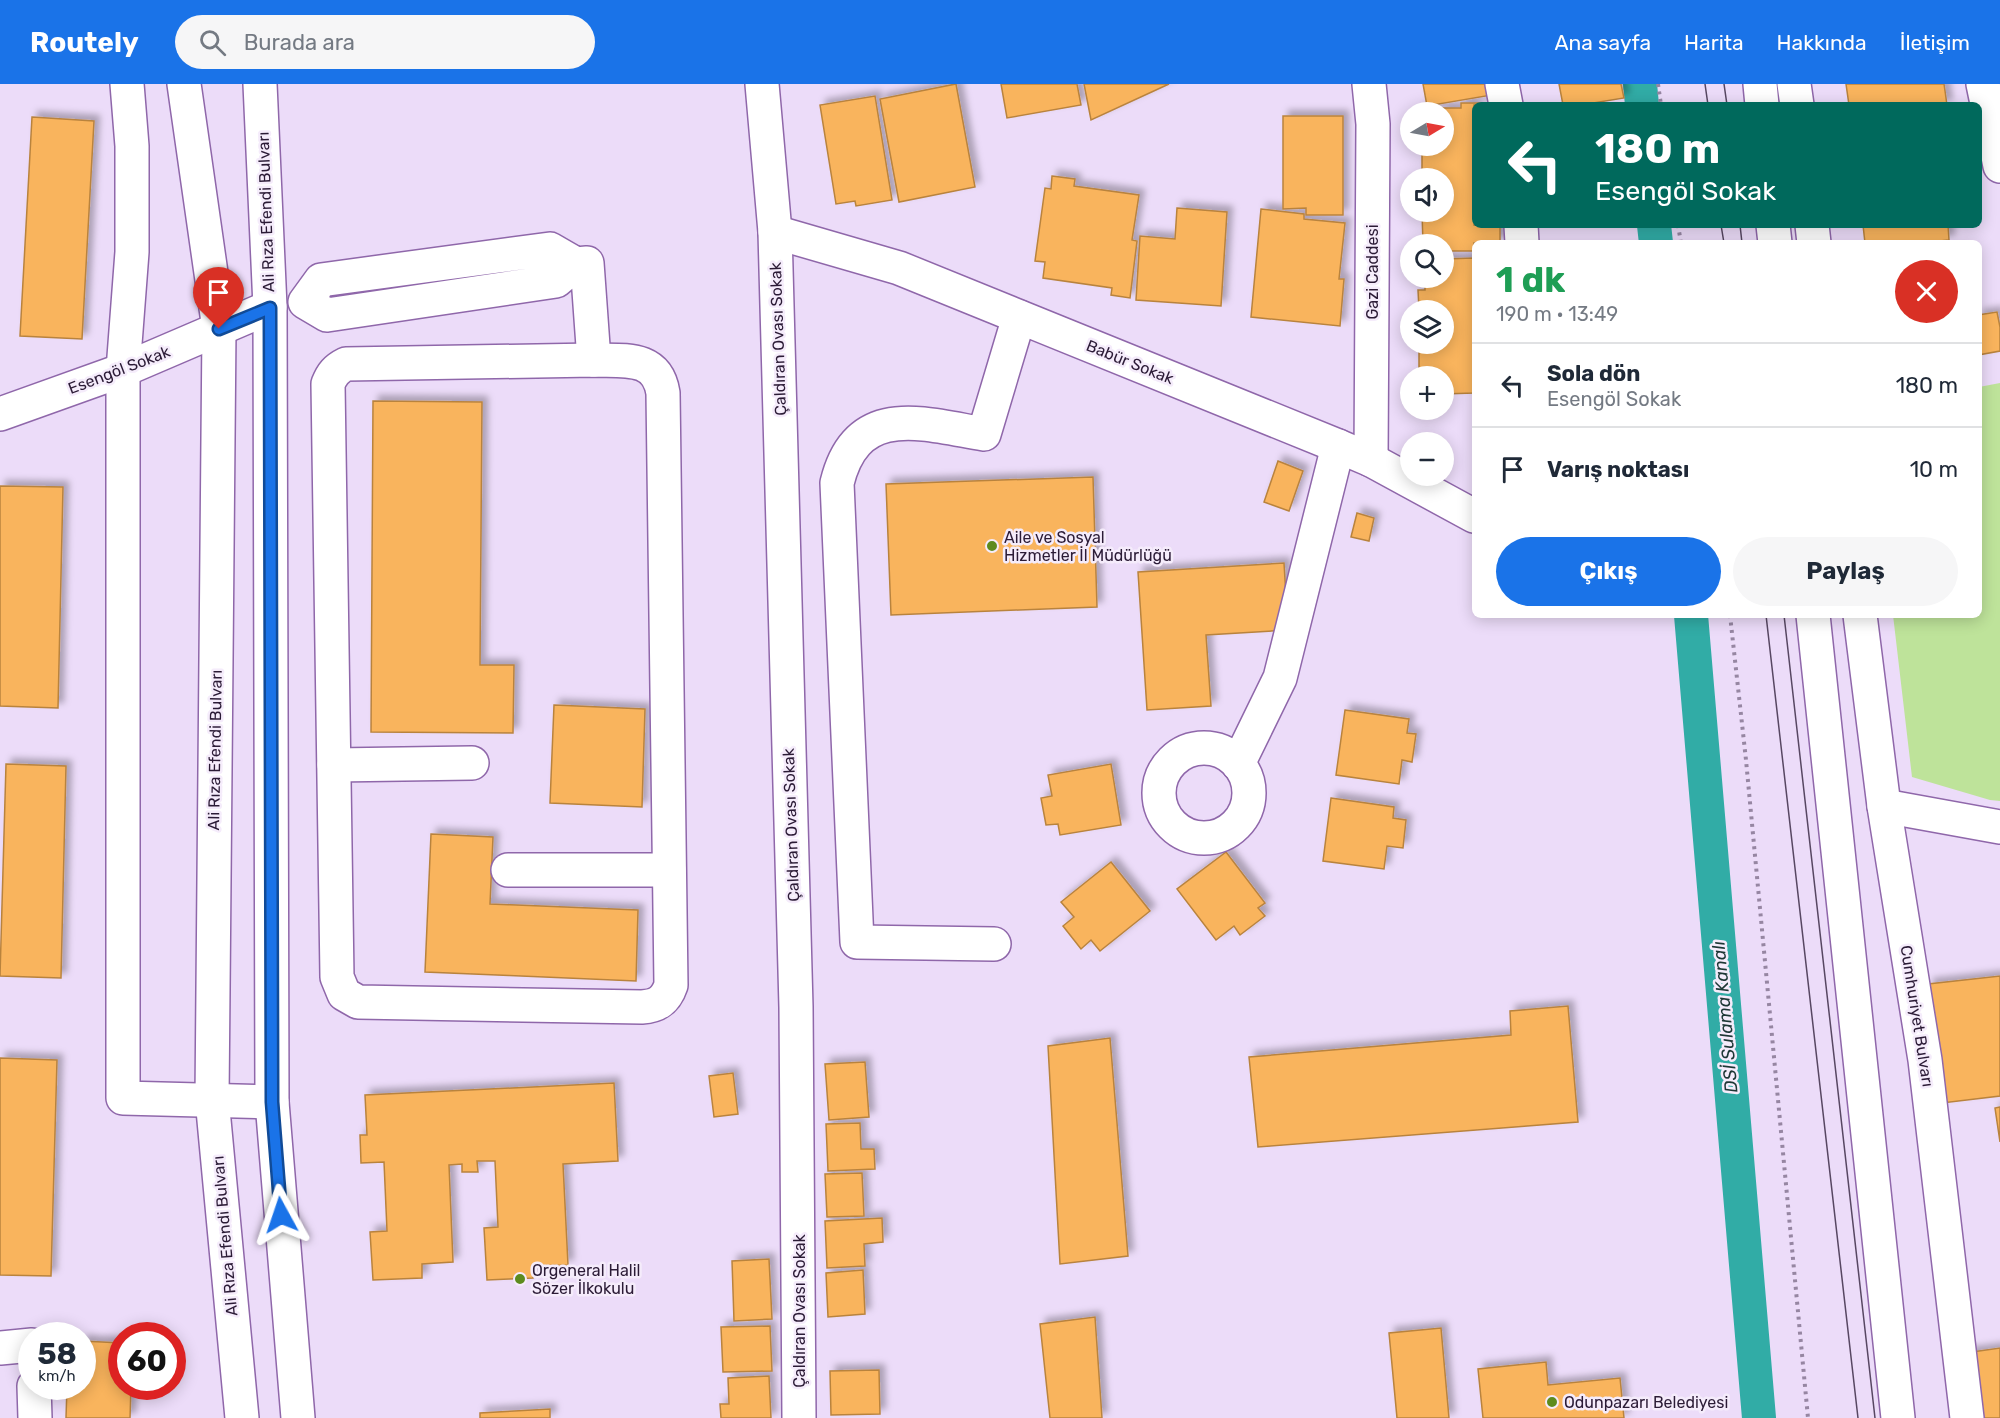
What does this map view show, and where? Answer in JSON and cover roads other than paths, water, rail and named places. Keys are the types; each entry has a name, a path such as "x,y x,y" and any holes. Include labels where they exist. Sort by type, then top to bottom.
{"main road":[{"path":"127,84 132,146 132,252 123,370 123,1098 272,1102"},
{"name":"Ali Rıza Efendi Bulvarı","path":"184,84 219,329 212,1099 242,1418"},
{"name":"Ali Rıza Efendi Bulvarı","path":"260,84 270,308 272,1102 298,1418"},
{"name":"Çaldıran Ovası Sokak","path":"762,84 776,232 797,1054 799,1418"},
{"name":"Gazi Caddesi","path":"1369,84 1373,124 1371,460"},
{"path":"1502,84 1505,102"},
{"path":"1760,84 1762,102"},
{"path":"1794,84 1797,102"},
{"path":"1983,84 2000,165"},
{"name":"Babür Sokak","path":"776,232 899,268 1338,446 1371,460 1472,515"},
{"path":"550,249 581,264 556,281 327,315 304,302 321,280 550,249"},
{"path":"581,264 594,360"},
{"name":"Esengöl Sokak","path":"0,414 123,370 270,308"},
{"path":"994,944 857,942 837,483 841,468 852,449 868,433 880,427 907,422 984,434 1018,317"},
{"path":"594,360 636,361 645,364 658,376 663,393 671,985 668,995 661,1002 652,1006 358,1002 344,994 337,977 328,384 337,369 346,364 356,363 594,360"},
{"path":"1238,764 1280,678 1338,446"},
{"path":"1813,618 1898,1418"},
{"name":"Cumhuriyet Bulvarı","path":"1860,618 1884,806 1925,1060 1967,1418"},
{"path":"334,765 472,763"},
{"path":"1884,806 2000,827"},
{"path":"508,870 669,870"},
{"path":"0,1348 18,1346"},
{"path":"34,1400 35,1418"}],"waterway":[{"name":"DSİ Sulama Kanalı","path":"1640,84 1642,102"},
{"name":"DSİ Sulama Kanalı","path":"1654,228 1656,240"},
{"name":"DSİ Sulama Kanalı","path":"1691,618 1759,1418"}],"tram line":[{"path":"1705,84 1708,102"},
{"path":"1724,84 1727,102"},
{"path":"1722,228 1724,240"},
{"path":"1740,228 1742,240"},
{"path":"1766,618 1858,1418"},
{"path":"1784,618 1875,1418"}],"place":[{"name":"Aile ve Sosyal Hizmetler İl Müdürlüğü","path":"992,546"},
{"name":"Orgeneral Halil Sözer İlkokulu","path":"520,1279"},
{"name":"Odunpazarı Belediyesi","path":"1552,1402"}]}
